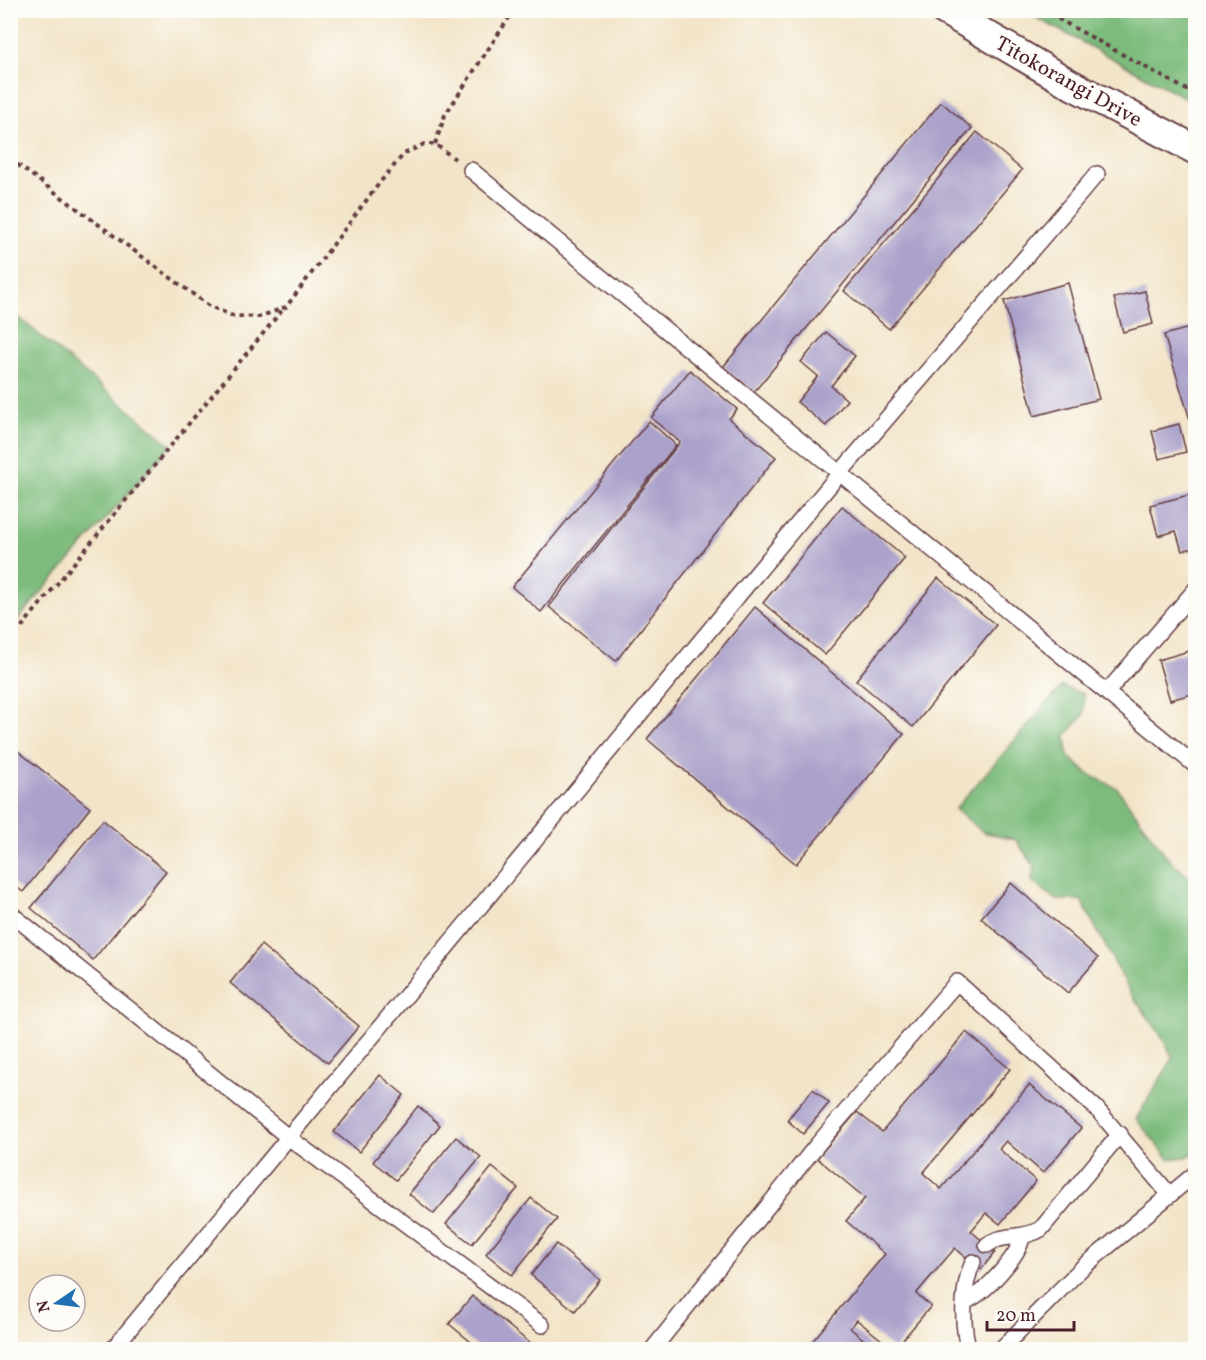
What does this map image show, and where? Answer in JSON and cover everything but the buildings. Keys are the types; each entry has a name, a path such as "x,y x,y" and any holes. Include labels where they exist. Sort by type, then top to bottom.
{"street":[{"name":"Tītokorangi Drive","path":"944,10 1072,85 1196,150"}],"lane":[{"path":"471,170 1196,766"},
{"path":"112,1350 840,473 1097,174"},
{"path":"1107,692 1196,589"},
{"path":"10,914 288,1137 542,1325"},
{"path":"652,1350 817,1145 957,982 1053,1067 1120,1134 1170,1195"},
{"path":"987,1245 997,1239 1022,1237 1041,1228 1120,1134"},
{"path":"1000,1350 1082,1268 1196,1173"},
{"path":"966,1301 983,1292 1019,1248 1022,1237"},
{"path":"969,1350 965,1325 965,1283 973,1262"}],"path":[{"path":"10,642 286,307 404,154 424,144 435,144 445,115 514,10"},
{"path":"1042,10 1196,95"},
{"path":"10,159 209,306 233,316 259,317 286,307"}],"green space":[{"path":"1024,11 1195,11 1195,103"},
{"path":"11,311 171,445 11,627"},
{"path":"1062,686 1084,694 1084,715 1066,735 1068,756 1088,774 1117,788 1167,857 1195,883 1196,1152 1187,1157 1169,1159 1136,1119 1173,1058 1159,1032 1131,994 1081,900 1056,900 1032,881 1034,866 1016,840 983,832 955,809"}]}
